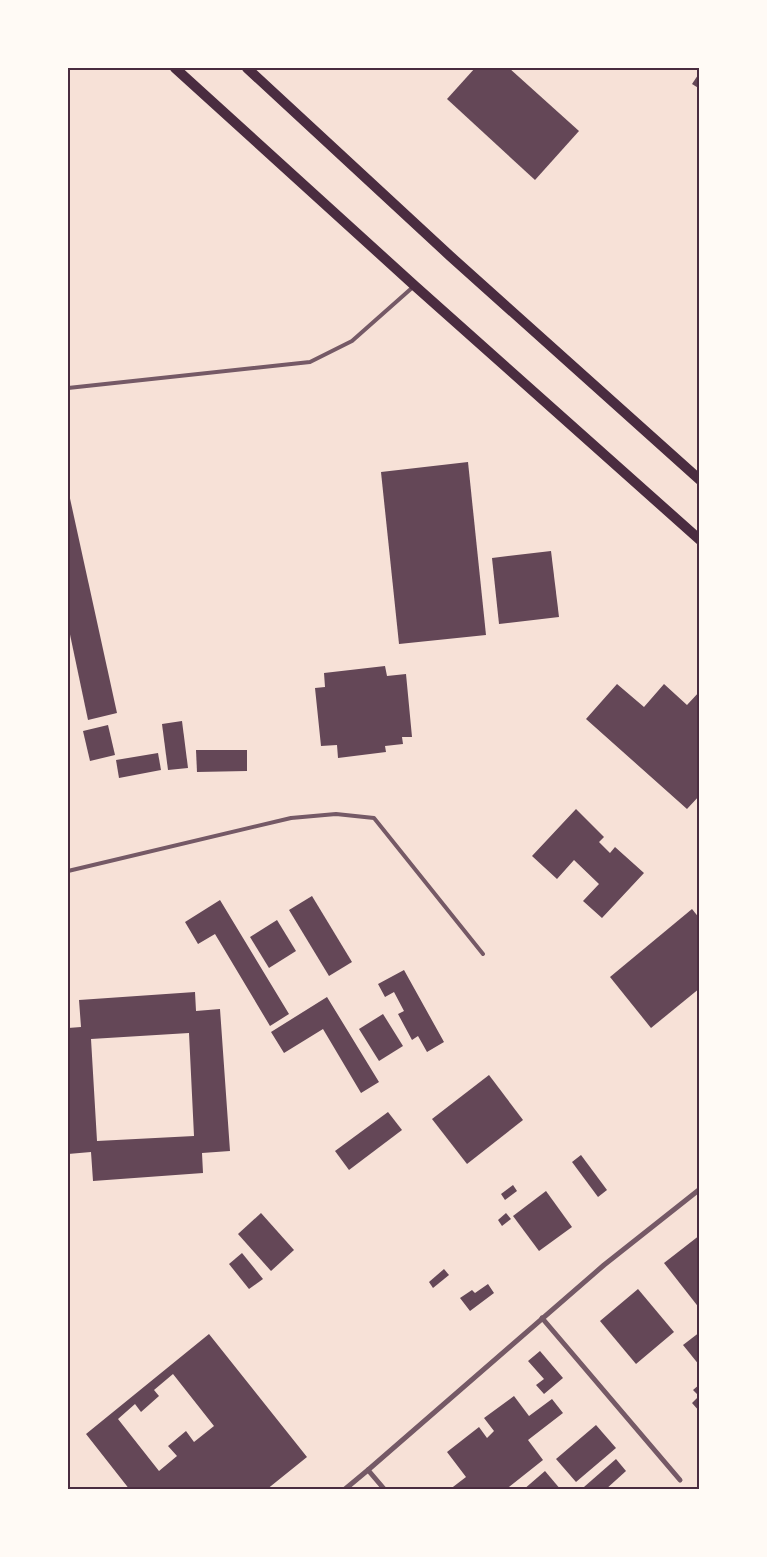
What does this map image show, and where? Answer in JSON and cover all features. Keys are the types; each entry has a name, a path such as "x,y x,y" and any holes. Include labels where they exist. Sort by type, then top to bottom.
{"main road":[{"path":"175,68 415,286 700,540"},
{"path":"247,68 449,256 700,480"}],"street":[{"path":"344,1490 604,1265 700,1189"},
{"path":"542,1318 680,1480"},
{"path":"368,1470 385,1490"}],"lane":[{"path":"68,388 310,362 352,341 415,286"},
{"path":"68,871 291,818 336,814 374,818 483,954"}],"building":[{"path":"475,68 509,68 579,131 535,180 447,99"},
{"path":"700,72 700,89 692,84"},
{"path":"468,462 486,635 399,644 381,472"},
{"path":"69,494 117,713 88,720 68,625"},
{"path":"551,551 559,617 499,624 492,558"},
{"path":"385,666 387,676 406,674 412,737 402,737 403,744 385,746 386,752 338,758 337,745 321,746 315,688 325,687 324,673"},
{"path":"617,684 644,707 664,684 687,705 700,691 700,795 687,809 586,719"},
{"path":"182,721 188,768 168,770 162,724"},
{"path":"108,725 115,755 90,761 83,731"},
{"path":"196,750 247,750 247,771 197,772"},
{"path":"158,753 161,770 119,778 116,760"},
{"path":"576,809 604,837 599,842 610,853 615,847 644,873 602,918 583,901 599,884 574,860 557,879 532,856"},
{"path":"312,896 352,962 329,976 289,910"},
{"path":"220,900 289,1014 270,1026 215,934 198,944 185,922"},
{"path":"692,909 700,919 700,988 651,1028 610,977"},
{"path":"277,920 296,951 269,968 250,937"},
{"path":"404,970 444,1042 427,1052 418,1036 412,1040 398,1014 404,1011 394,992 385,997 378,984"},
{"path":"195,992 196,1011 220,1009 230,1151 202,1153 203,1173 93,1181 91,1152 68,1154 68,1028 81,1027 79,1000","holes":["189,1033 194,1136 97,1141 91,1039"]},
{"path":"327,997 379,1082 361,1093 323,1029 284,1053 271,1032"},
{"path":"383,1014 403,1046 379,1061 359,1029"},
{"path":"489,1075 523,1120 467,1164 432,1119"},
{"path":"388,1112 402,1130 349,1170 335,1151"},
{"path":"581,1155 607,1190 598,1197 572,1162"},
{"path":"513,1185 517,1191 505,1200 501,1194"},
{"path":"546,1191 572,1227 539,1251 513,1216"},
{"path":"261,1213 294,1250 271,1271 238,1234"},
{"path":"506,1213 511,1219 502,1226 498,1220"},
{"path":"700,1235 700,1309 664,1263"},
{"path":"242,1253 263,1279 249,1289 229,1264"},
{"path":"444,1269 449,1275 433,1288 429,1282"},
{"path":"488,1284 494,1293 470,1311 460,1298 472,1290 475,1293"},
{"path":"638,1289 674,1332 636,1364 600,1321"},
{"path":"700,1332 700,1366 683,1345"},
{"path":"209,1334 307,1457 266,1490 130,1490 86,1434","holes":["173,1374 214,1426 194,1442 186,1431 168,1446 177,1456 159,1471 118,1419 135,1404 141,1412 159,1396 154,1390"]},
{"path":"540,1351 563,1378 544,1394 536,1385 544,1379 528,1361"},
{"path":"700,1384 700,1412 692,1403 699,1396 693,1390"},
{"path":"514,1396 529,1416 552,1399 563,1413 528,1440 543,1460 505,1490 449,1490 466,1477 447,1452 479,1427 487,1438 494,1431 484,1418"},
{"path":"596,1425 616,1448 576,1482 556,1459"},
{"path":"616,1459 626,1471 605,1490 586,1490 584,1487"},
{"path":"545,1471 561,1490 523,1490"}]}
